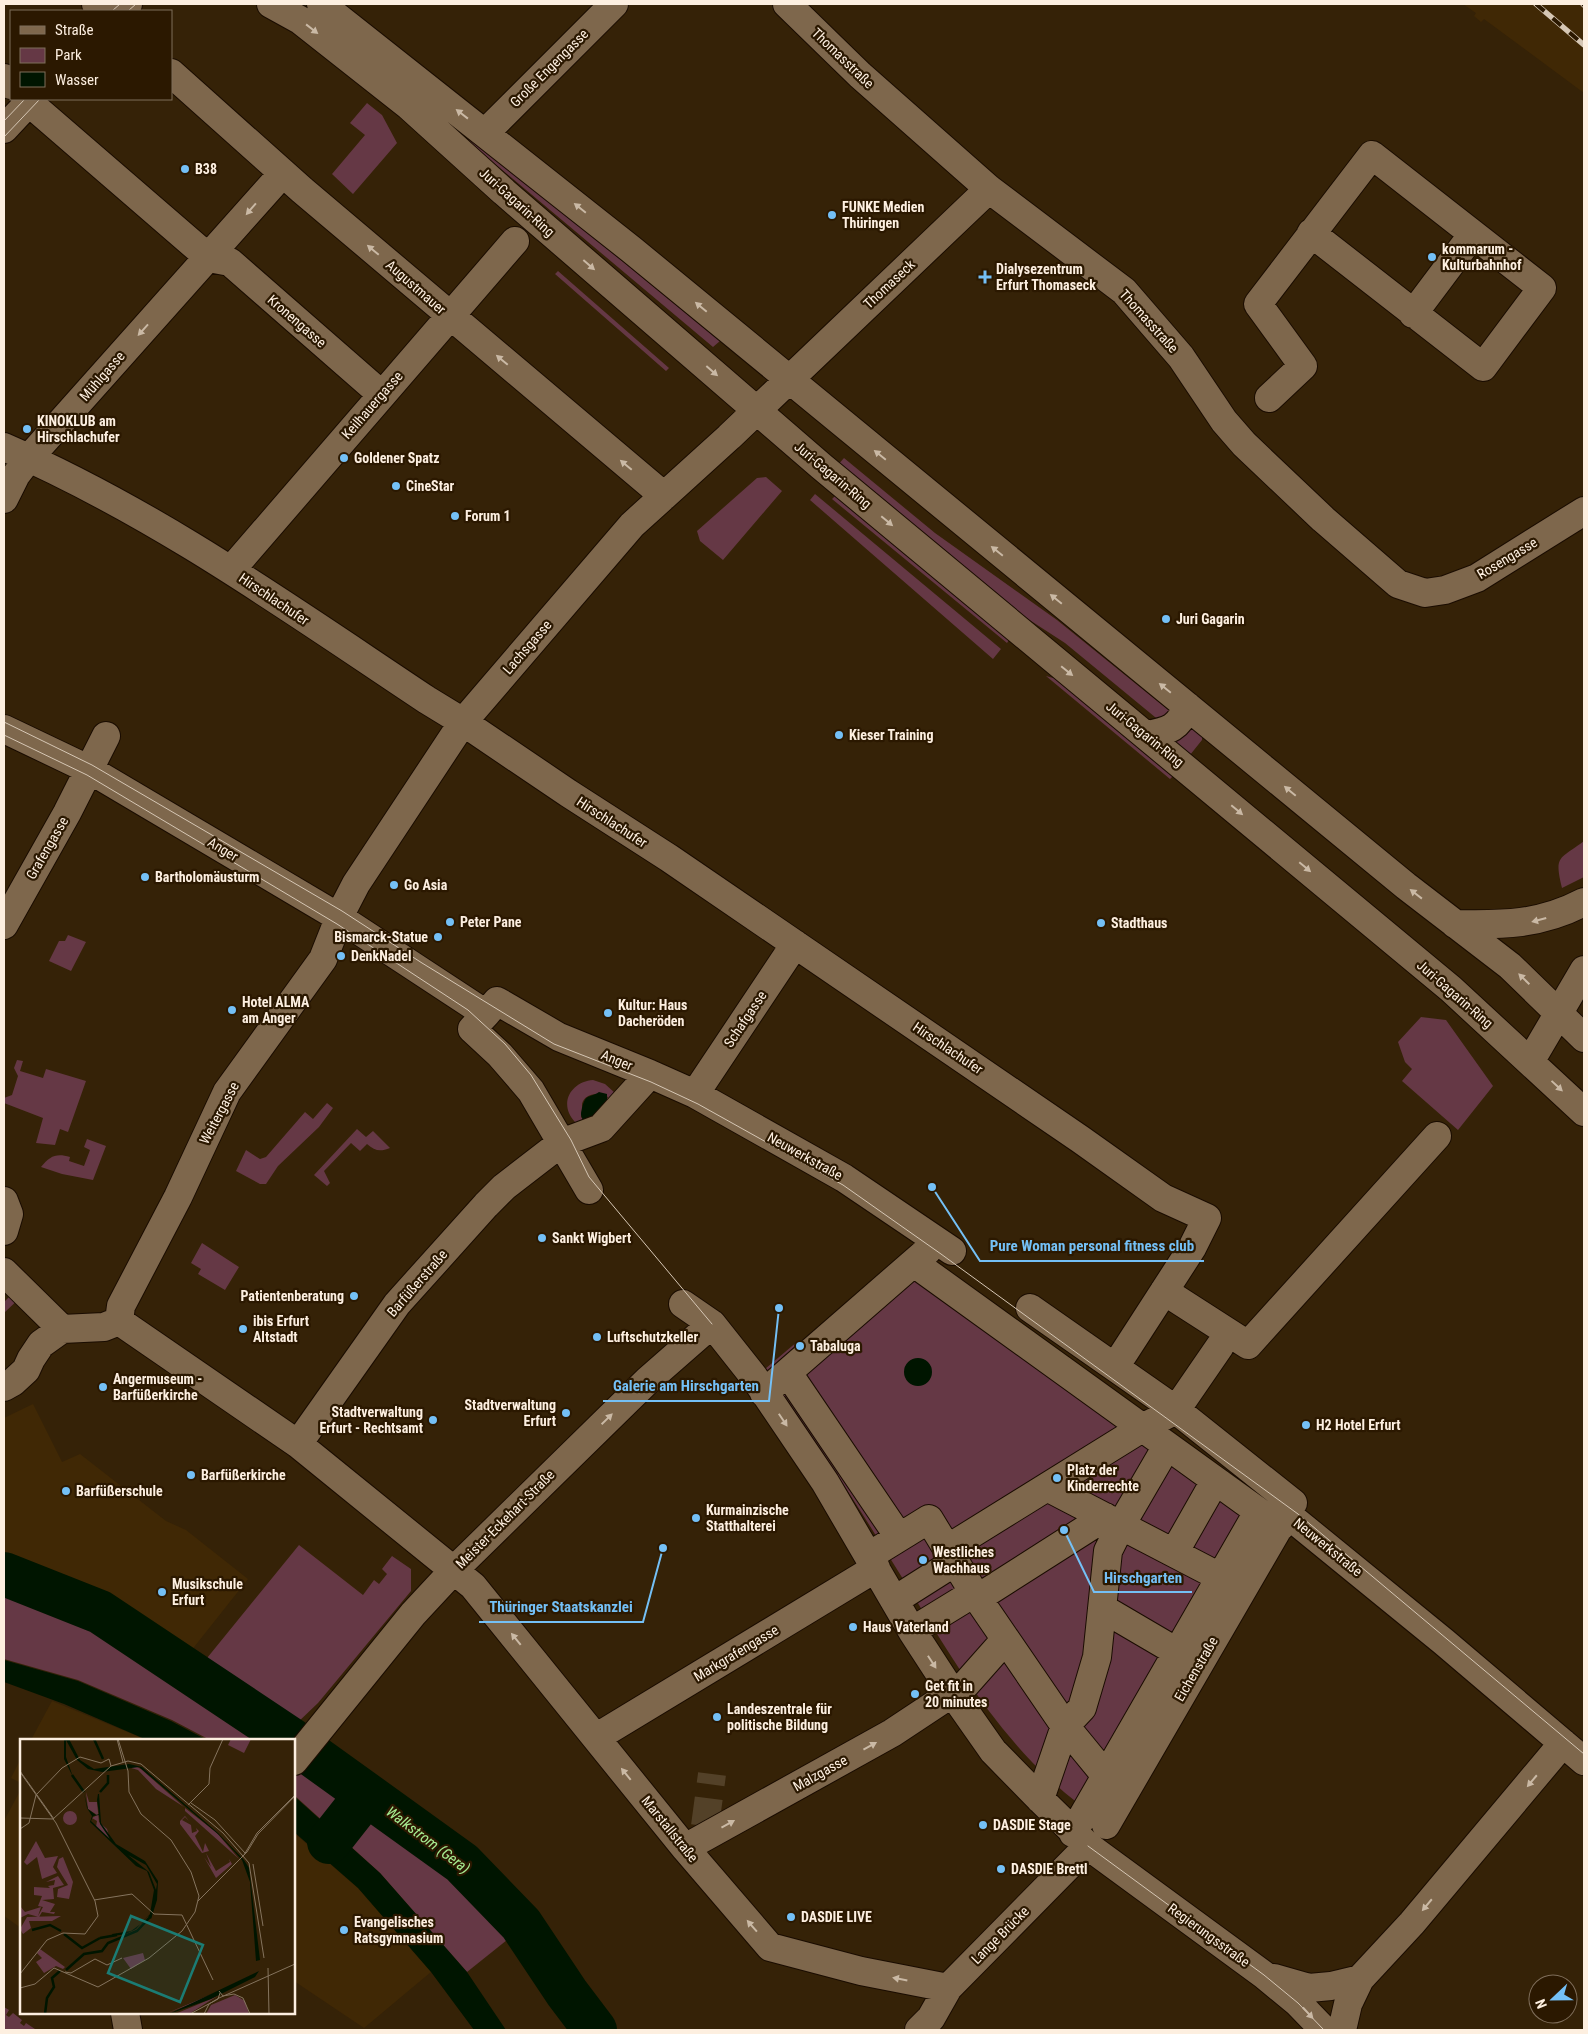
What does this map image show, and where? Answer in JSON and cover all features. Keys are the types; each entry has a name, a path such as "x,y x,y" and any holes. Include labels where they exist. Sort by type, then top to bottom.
{"street":[{"name":"Juri-Gagarin-Ring","path":"271,4 300,20 409,106 538,222 821,466 1451,990 1584,1112"},
{"path":"321,4 790,378 883,458 1406,886 1510,966 1584,1038"},
{"name":"Große Engengasse","path":"485,133 614,4"},
{"name":"Thomasstraße","path":"787,4 875,88 988,189 1124,291 1181,357 1224,421 1244,444 1316,513 1398,584 1425,593"},
{"name":"Augustmauer","path":"172,75 450,316 664,496"},
{"path":"4,129 22,100"},
{"path":"29,100 209,258"},
{"path":"1269,398 1303,366 1258,304 1311,233 1372,155 1542,288 1482,367 1311,233"},
{"name":"Mühlgasse","path":"4,499 16,475 30,458 283,173"},
{"name":"Thomaseck","path":"790,378 988,189"},
{"path":"1413,314 1474,234"},
{"name":"Keilhauergasse","path":"231,570 515,241"},
{"name":"Kronengasse","path":"209,258 230,262 381,394"},
{"path":"757,409 790,378"},
{"name":"Lachsgasse","path":"340,918 356,884 463,722 632,525 757,409"},
{"name":"Hirschlachufer","path":"4,447 30,458 94,491 190,544 231,570 669,858 1080,1138 1163,1198 1207,1218 1192,1248 1164,1291"},
{"name":"Rosengasse","path":"1425,593 1446,590 1477,578 1584,511"},
{"path":"1146,735 1168,730 1178,724 1187,706"},
{"name":"Anger","path":"4,729 90,770 340,918 486,1014 497,1001 559,1037 650,1074 601,1128 560,1143"},
{"path":"90,770 106,736"},
{"name":"Grafengasse","path":"4,925 90,770"},
{"path":"1455,924 1530,922 1553,916 1584,902"},
{"name":"Weitergasse","path":"119,1321 121,1306 178,1197 227,1092 323,960 340,918"},
{"name":"Schafgasse","path":"695,1094 795,944"},
{"path":"1530,1062 1584,970"},
{"path":"486,1014 472,1029 500,1055 531,1091 589,1190"},
{"name":"Neuwerkstraße","path":"650,1074 695,1094 844,1178 945,1246 914,1263"},
{"path":"1115,1367 1164,1291 1224,1340 1248,1345 1437,1136"},
{"name":"Barfüßerstraße","path":"298,1444 397,1304 504,1187 560,1143"},
{"path":"4,1201 9,1214 4,1231"},
{"path":"764,1393 914,1263 1215,1481 1275,1517"},
{"path":"4,1272 62,1329"},
{"name":"Regierungsstraße","path":"683,1304 712,1324 764,1393 825,1482 912,1631 993,1751 1081,1839 1264,1975 1298,2003 1324,2030"},
{"name":"Neuwerkstraße","path":"1030,1308 1176,1410 1293,1503 1275,1517 1444,1642 1584,1761"},
{"path":"4,1387 13,1382 26,1370 31,1359 42,1344 62,1329 104,1326 119,1321 298,1444 453,1570"},
{"name":"Meister-Eckehart-Straße","path":"295,1761 413,1614 453,1570 648,1380 712,1324"},
{"path":"895,1600 952,1555 1047,1487 1142,1428 1176,1410 1224,1340"},
{"path":"788,1373 899,1537"},
{"path":"912,1631 1113,1521 1167,1446"},
{"path":"1174,1553 1215,1481"},
{"path":"1047,1487 1220,1577"},
{"name":"Lange Brücke","path":"919,2030 931,2018 948,1988 1081,1839 1106,1776 1220,1577 1275,1517"},
{"name":"Eichenstraße","path":"1106,1825 1157,1736 1275,1517"},
{"name":"Markgrafengasse","path":"597,1737 872,1562 899,1537 929,1519 952,1555"},
{"path":"1040,1799 1065,1726 1082,1708 1097,1657 1113,1521"},
{"path":"952,1555 1005,1640 1065,1726 1106,1776"},
{"name":"Marstallstraße","path":"453,1570 473,1586 685,1848 770,1947 861,1971 948,1988"},
{"path":"1102,1608 1177,1652"},
{"name":"Malzgasse","path":"685,1848 892,1733 953,1694 966,1684 1005,1640"},
{"path":"1342,2030 1348,2004 1360,1979 1412,1923 1563,1743"},
{"path":"1264,1975 1309,1988 1331,1986 1360,1979"}],"shaded area":[{"path":"1463,4 1584,4 1584,93 1484,19 1481,22 1474,16 1476,13"},
{"path":"33,1404 62,1462 80,1454 166,1521 186,1530 248,1579 187,1656 145,1623 78,1588 4,1561 4,1418"},
{"path":"52,1701 143,1739 32,1739"},
{"path":"20,1760 20,1782 11,1778"},
{"path":"20,1791 20,1927 4,1916 4,1821"},
{"name":"Evangelisches Ratsgymnasium","path":"295,1834 358,1888 431,1972 364,2028 295,1982"}],"green space":[{"path":"387,73 502,163 720,341 713,347"},
{"path":"367,103 382,115 397,143 353,194 332,174 365,135 350,123"},
{"path":"558,271 669,368 666,371 555,274"},
{"path":"844,458 935,533 1057,620 1172,713 1161,722 1065,643 1011,608 837,466"},
{"path":"766,477 782,491 723,560 700,541 697,531 757,478"},
{"path":"815,494 1001,649 993,659 810,500"},
{"path":"835,496 1009,640 1007,643 832,499"},
{"path":"1046,676 1057,679 1173,776 1170,779"},
{"path":"1190,726 1202,737 1202,740 1190,755 1166,735"},
{"path":"1584,841 1584,877 1562,888 1559,869 1561,859"},
{"path":"68,935 86,942 71,971 49,961 59,941 65,941"},
{"path":"1421,1017 1446,1020 1493,1086 1458,1130 1402,1081 1412,1069 1405,1062 1398,1042"},
{"path":"17,1060 23,1061 20,1071 43,1078 46,1069 86,1081 68,1132 60,1129 55,1145 36,1143 43,1118 4,1103 4,1098 12,1095 18,1076 14,1068"},
{"path":"593,1080 605,1084 615,1093 612,1104 607,1099 608,1097 605,1096 593,1094 586,1097 582,1104 581,1117 584,1120 582,1129 570,1115 567,1101 576,1086"},
{"path":"327,1103 333,1108 319,1127 278,1166 266,1184 260,1184 236,1171 246,1150 260,1159 266,1157 305,1112 313,1119"},
{"path":"357,1129 366,1137 373,1131 390,1148 378,1150 367,1144 360,1151 351,1143 324,1171 330,1183 327,1186 314,1175"},
{"path":"87,1139 106,1146 93,1180 62,1174 41,1167 50,1158 61,1155 70,1157 69,1161 84,1166 90,1150 84,1147"},
{"path":"202,1243 239,1267 225,1290 198,1274 201,1269 191,1263"},
{"path":"929,1259 1271,1508 1083,1807 1030,1760 985,1706 945,1647 838,1477 765,1369 798,1341 814,1359"},
{"path":"17,1289 23,1295 4,1313 4,1302"},
{"path":"299,1545 363,1595 374,1580 379,1584 387,1574 382,1569 392,1556 411,1569 411,1591 318,1703 295,1725 203,1663"},
{"path":"4,1587 89,1621 201,1687 274,1739 208,1739 172,1720 78,1680 4,1659"},
{"path":"295,1755 409,1840 466,1891 507,1940 467,1972 380,1873 295,1796"},
{"path":"4,2007 9,2010 6,2015 9,2017 13,2013 22,2020 20,2023 24,2026 26,2023 35,2029 4,2030"}],"water":[{"path":"599,1092 607,1094 609,1101 597,1114 583,1120 581,1113 585,1100"},
{"path":"918,1358 928,1362 932,1372 928,1382 918,1386 908,1382 904,1372 908,1362"},
{"path":"4,1660 78,1681 171,1721 205,1739 145,1739 64,1704 4,1682"},
{"path":"295,1797 380,1873 467,1972 506,2030 474,2030 431,1972 358,1888 295,1833"}],"waterway":[{"name":"Walkstrom (Gera)","path":"4,1574 100,1612 290,1739"},
{"name":"Walkstrom (Gera)","path":"295,1743 462,1863 521,1924 567,1993 595,2030"},
{"path":"329,1842 366,1795"}],"tunnel":[{"path":"705,1826 712,1774"}],"tram line":[{"path":"113,10 120,4"},
{"path":"129,10 136,4"},
{"path":"4,121 24,100"},
{"path":"4,137 39,100"},
{"path":"4,722 92,765 342,911 422,963 554,1044 651,1082 698,1104 843,1185 941,1254 1298,1514 1584,1754"},
{"path":"4,735 87,775 337,924 468,1010 505,1044 531,1075 571,1140 589,1177 712,1324"},
{"path":"1088,1846 1264,1975 1298,2003 1324,2030"}],"railway":[{"path":"1536,4 1584,45"}],"place":[{"name":"B38","path":"185,169"},
{"name":"FUNKE Medien Thüringen","path":"832,215"},
{"name":"kommarum - Kulturbahnhof","path":"1432,257"},
{"name":"Dialysezentrum Erfurt Thomaseck","path":"985,277"},
{"name":"KINOKLUB am Hirschlachufer","path":"27,429"},
{"name":"Goldener Spatz","path":"344,458"},
{"name":"CineStar","path":"396,486"},
{"name":"Forum 1","path":"455,516"},
{"name":"Juri Gagarin","path":"1166,619"},
{"name":"Kieser Training","path":"839,735"},
{"name":"Bartholomäusturm","path":"145,877"},
{"name":"Go Asia","path":"394,885"},
{"name":"Peter Pane","path":"450,922"},
{"name":"Stadthaus","path":"1101,923"},
{"name":"Bismarck-Statue","path":"438,937"},
{"name":"DenkNadel","path":"341,956"},
{"name":"Hotel ALMA am Anger","path":"232,1010"},
{"name":"Kultur: Haus Dacheröden","path":"608,1013"},
{"name":"Pure Woman personal fitness club","path":"932,1187"},
{"name":"Sankt Wigbert","path":"542,1238"},
{"name":"Patientenberatung","path":"354,1296"},
{"name":"Galerie am Hirschgarten","path":"779,1308"},
{"name":"ibis Erfurt Altstadt","path":"243,1329"},
{"name":"Luftschutzkeller","path":"597,1337"},
{"name":"Tabaluga","path":"800,1346"},
{"name":"Angermuseum - Barfüßerkirche","path":"103,1387"},
{"name":"Stadtverwaltung Erfurt","path":"566,1413"},
{"name":"Stadtverwaltung Erfurt - Rechtsamt","path":"433,1420"},
{"name":"H2 Hotel Erfurt","path":"1306,1425"},
{"name":"Barfüßerkirche","path":"191,1475"},
{"name":"Platz der Kinderrechte","path":"1057,1478"},
{"name":"Barfüßerschule","path":"66,1491"},
{"name":"Kurmainzische Statthalterei","path":"696,1518"},
{"name":"Hirschgarten","path":"1064,1530"},
{"name":"Thüringer Staatskanzlei","path":"663,1548"},
{"name":"Westliches Wachhaus","path":"923,1560"},
{"name":"Musikschule Erfurt","path":"162,1592"},
{"name":"Haus Vaterland","path":"853,1627"},
{"name":"Get fit in 20 minutes","path":"915,1694"},
{"name":"Landeszentrale für politische Bildung","path":"717,1717"},
{"name":"DASDIE Stage","path":"983,1825"},
{"name":"DASDIE Brettl","path":"1001,1869"},
{"name":"DASDIE LIVE","path":"791,1917"},
{"name":"Evangelisches Ratsgymnasium","path":"344,1930"}]}
